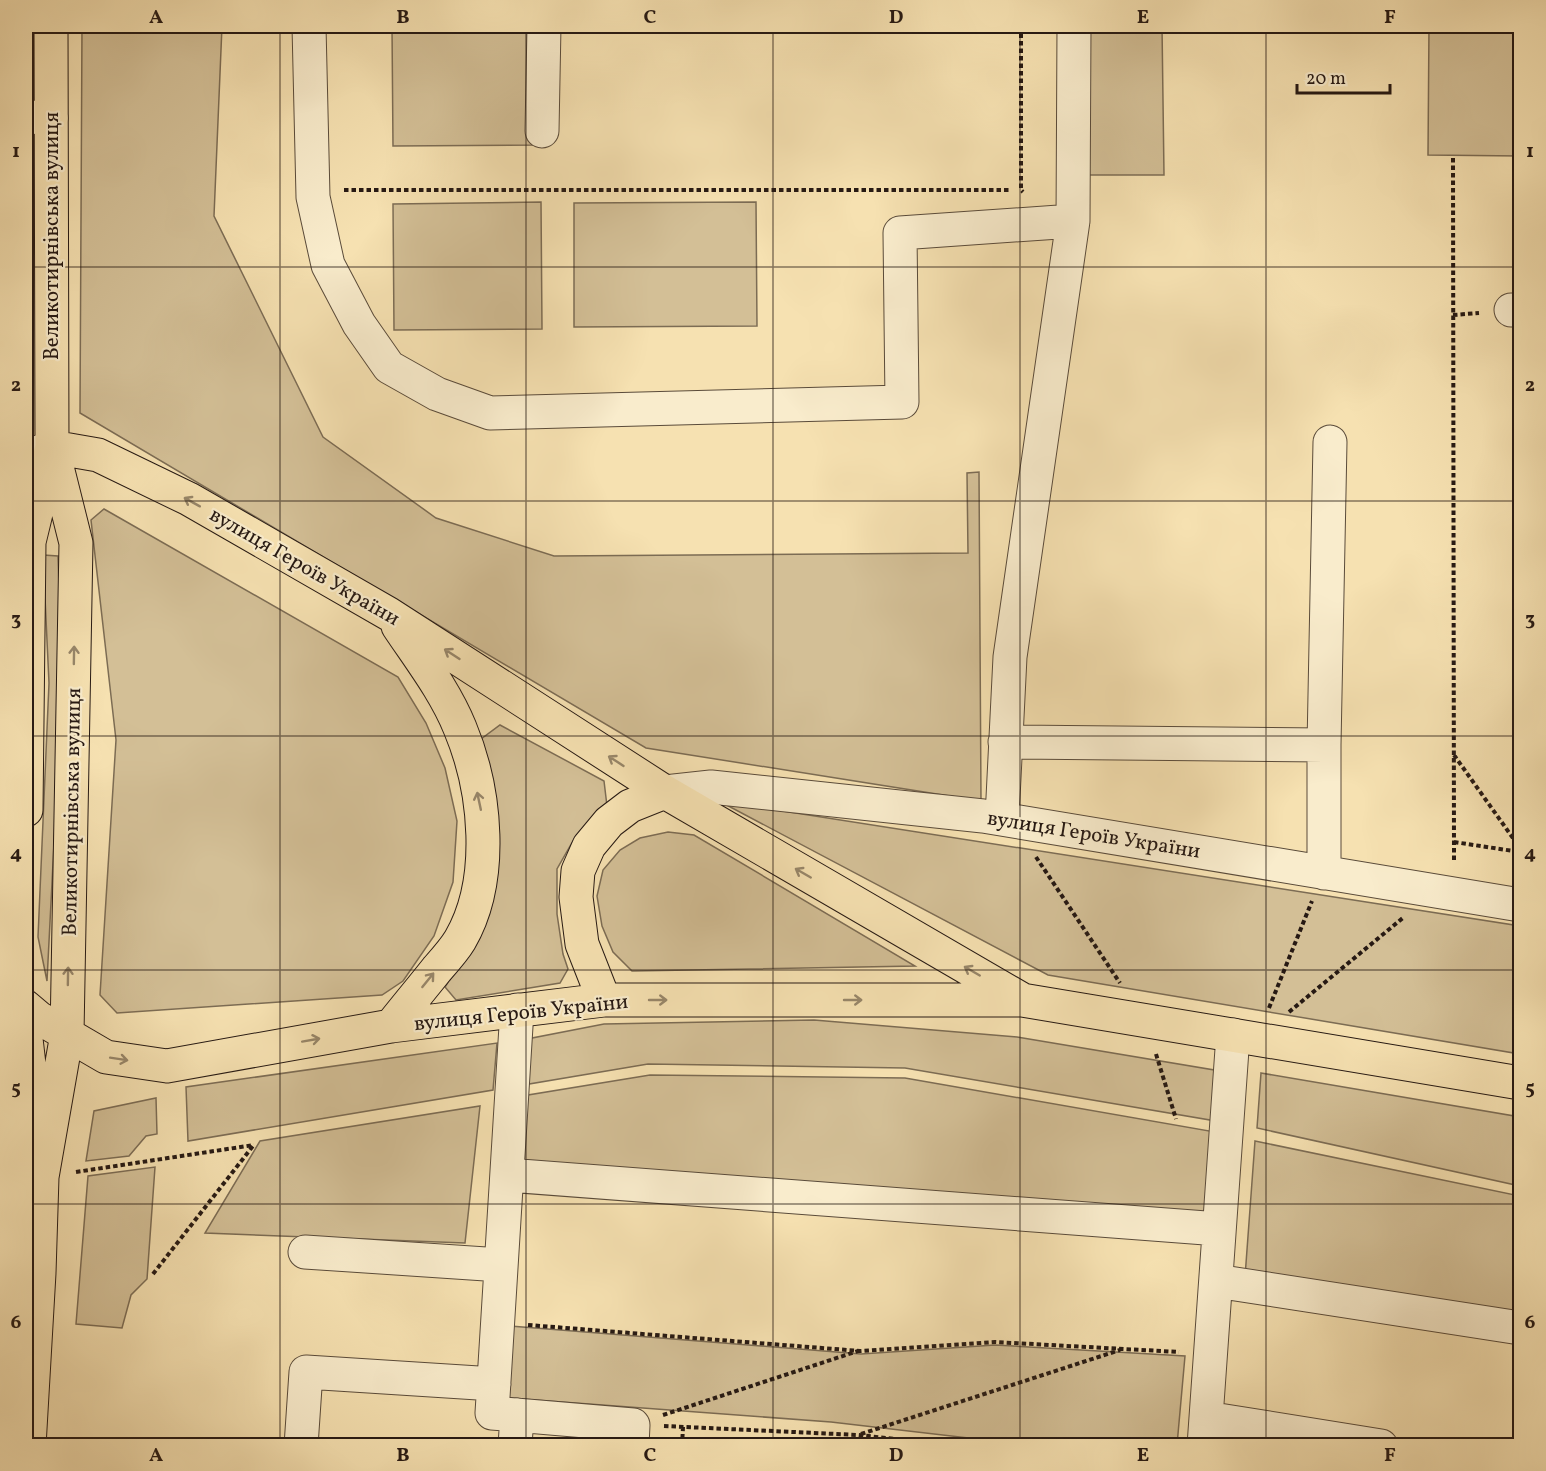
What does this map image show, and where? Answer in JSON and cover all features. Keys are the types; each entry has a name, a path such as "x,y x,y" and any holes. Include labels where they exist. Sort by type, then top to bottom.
{"main road":[{"name":"Великотирнівська вулиця","path":"26,810 29,542 39,452 38,118 51,26"},
{"name":"Великотирнівська вулиця","path":"29,1446 29,1390 42,1177 67,1034 76,543 39,452"},
{"name":"вулиця Героїв України","path":"39,452 98,456 189,499 389,614 665,792 1022,1000"},
{"path":"389,614 439,687 460,727 482,813 483,864 476,903 460,941 391,1026"},
{"path":"604,1000 582,944 576,897 578,870 589,846 609,822 630,806 665,792"},
{"name":"вулиця Героїв України","path":"26,1007 106,1057 167,1066 391,1026 604,1000 1022,1000 1521,1083"},
{"name":"Великотирнівська вулиця","path":"26,1039 42,1177"}],"street":[{"path":"309,26 312,190 328,265 359,324 389,367 437,394 490,413 902,402 900,233 1073,221"},
{"path":"542,131 544,26"},
{"path":"1002,818 1010,657 1073,221 1074,26"},
{"path":"1324,873 1330,442"},
{"path":"26,481 39,452"},
{"path":"1005,742 1324,746"},
{"name":"вулиця Героїв України","path":"665,792 711,787 1002,818 1521,905"},
{"path":"517,1010 492,1413 516,1430 633,1435"},
{"path":"1245,1037 1219,1229 1205,1432 1381,1446"},
{"path":"507,1175 1219,1229"},
{"path":"305,1252 501,1265"},
{"path":"1216,1281 1521,1328"},
{"path":"301,1446 306,1372 494,1384"}],"path":[{"path":"1021,26 1021,190"},
{"path":"1245,1037 1289,1012 1454,876 1453,158"},
{"path":"312,190 1021,190 1030,195"},
{"path":"1454,755 1521,850"},
{"path":"1454,842 1521,850"},
{"path":"1031,849 1120,984"},
{"path":"1289,1012 1269,1008 1324,873"},
{"path":"1145,1021 1176,1119"},
{"path":"42,1177 254,1145 153,1274"},
{"path":"498,1323 860,1351 995,1342 1210,1354"},
{"path":"858,1435 1122,1349"},
{"path":"633,1435 860,1351"},
{"path":"633,1435 683,1427 858,1435 963,1446"},
{"path":"682,1446 683,1427"}],"shaded area":[{"path":"82,26 222,26 214,216 323,437 436,518 554,556 968,553 967,473 979,472 981,801 646,748 80,413"},
{"path":"535,26 536,145 393,146 392,27"},
{"path":"1087,26 1162,26 1164,175 1087,175"},
{"path":"1429,26 1520,26 1520,156 1428,155"},
{"path":"541,202 542,329 394,330 393,204"},
{"path":"756,202 757,326 574,327 574,203"},
{"path":"104,509 398,677 426,723 445,768 457,821 453,882 434,936 403,981 382,995 117,1013 100,995 116,740 91,520"},
{"path":"43,555 58,556 62,686 47,981 38,937 49,683"},
{"path":"500,725 604,781 607,806 573,841 557,869 557,914 563,954 568,969 560,983 456,1000 445,987 481,931 496,879 497,806 477,742"},
{"path":"719,801 1520,926 1520,1054 1048,975"},
{"path":"668,832 694,835 915,966 632,971 613,952 602,926 597,896 603,870 620,850 640,838"},
{"path":"814,1020 1017,1037 1226,1072 1222,1122 905,1068 648,1064 517,1086 522,1040 604,1024"},
{"path":"497,1043 493,1090 188,1141 186,1087"},
{"path":"1261,1073 1520,1117 1520,1186 1257,1128"},
{"path":"650,1075 905,1078 1221,1133 1213,1220 511,1170 516,1097"},
{"path":"156,1098 157,1134 146,1136 129,1156 86,1161 94,1111"},
{"path":"480,1106 465,1243 205,1233 260,1141"},
{"path":"1255,1141 1520,1196 1520,1319 1245,1277"},
{"path":"155,1167 147,1279 131,1295 122,1328 76,1324 88,1176"},
{"path":"510,1326 861,1354 995,1345 1185,1356 1177,1445 1028,1445 831,1422 508,1398"}]}
